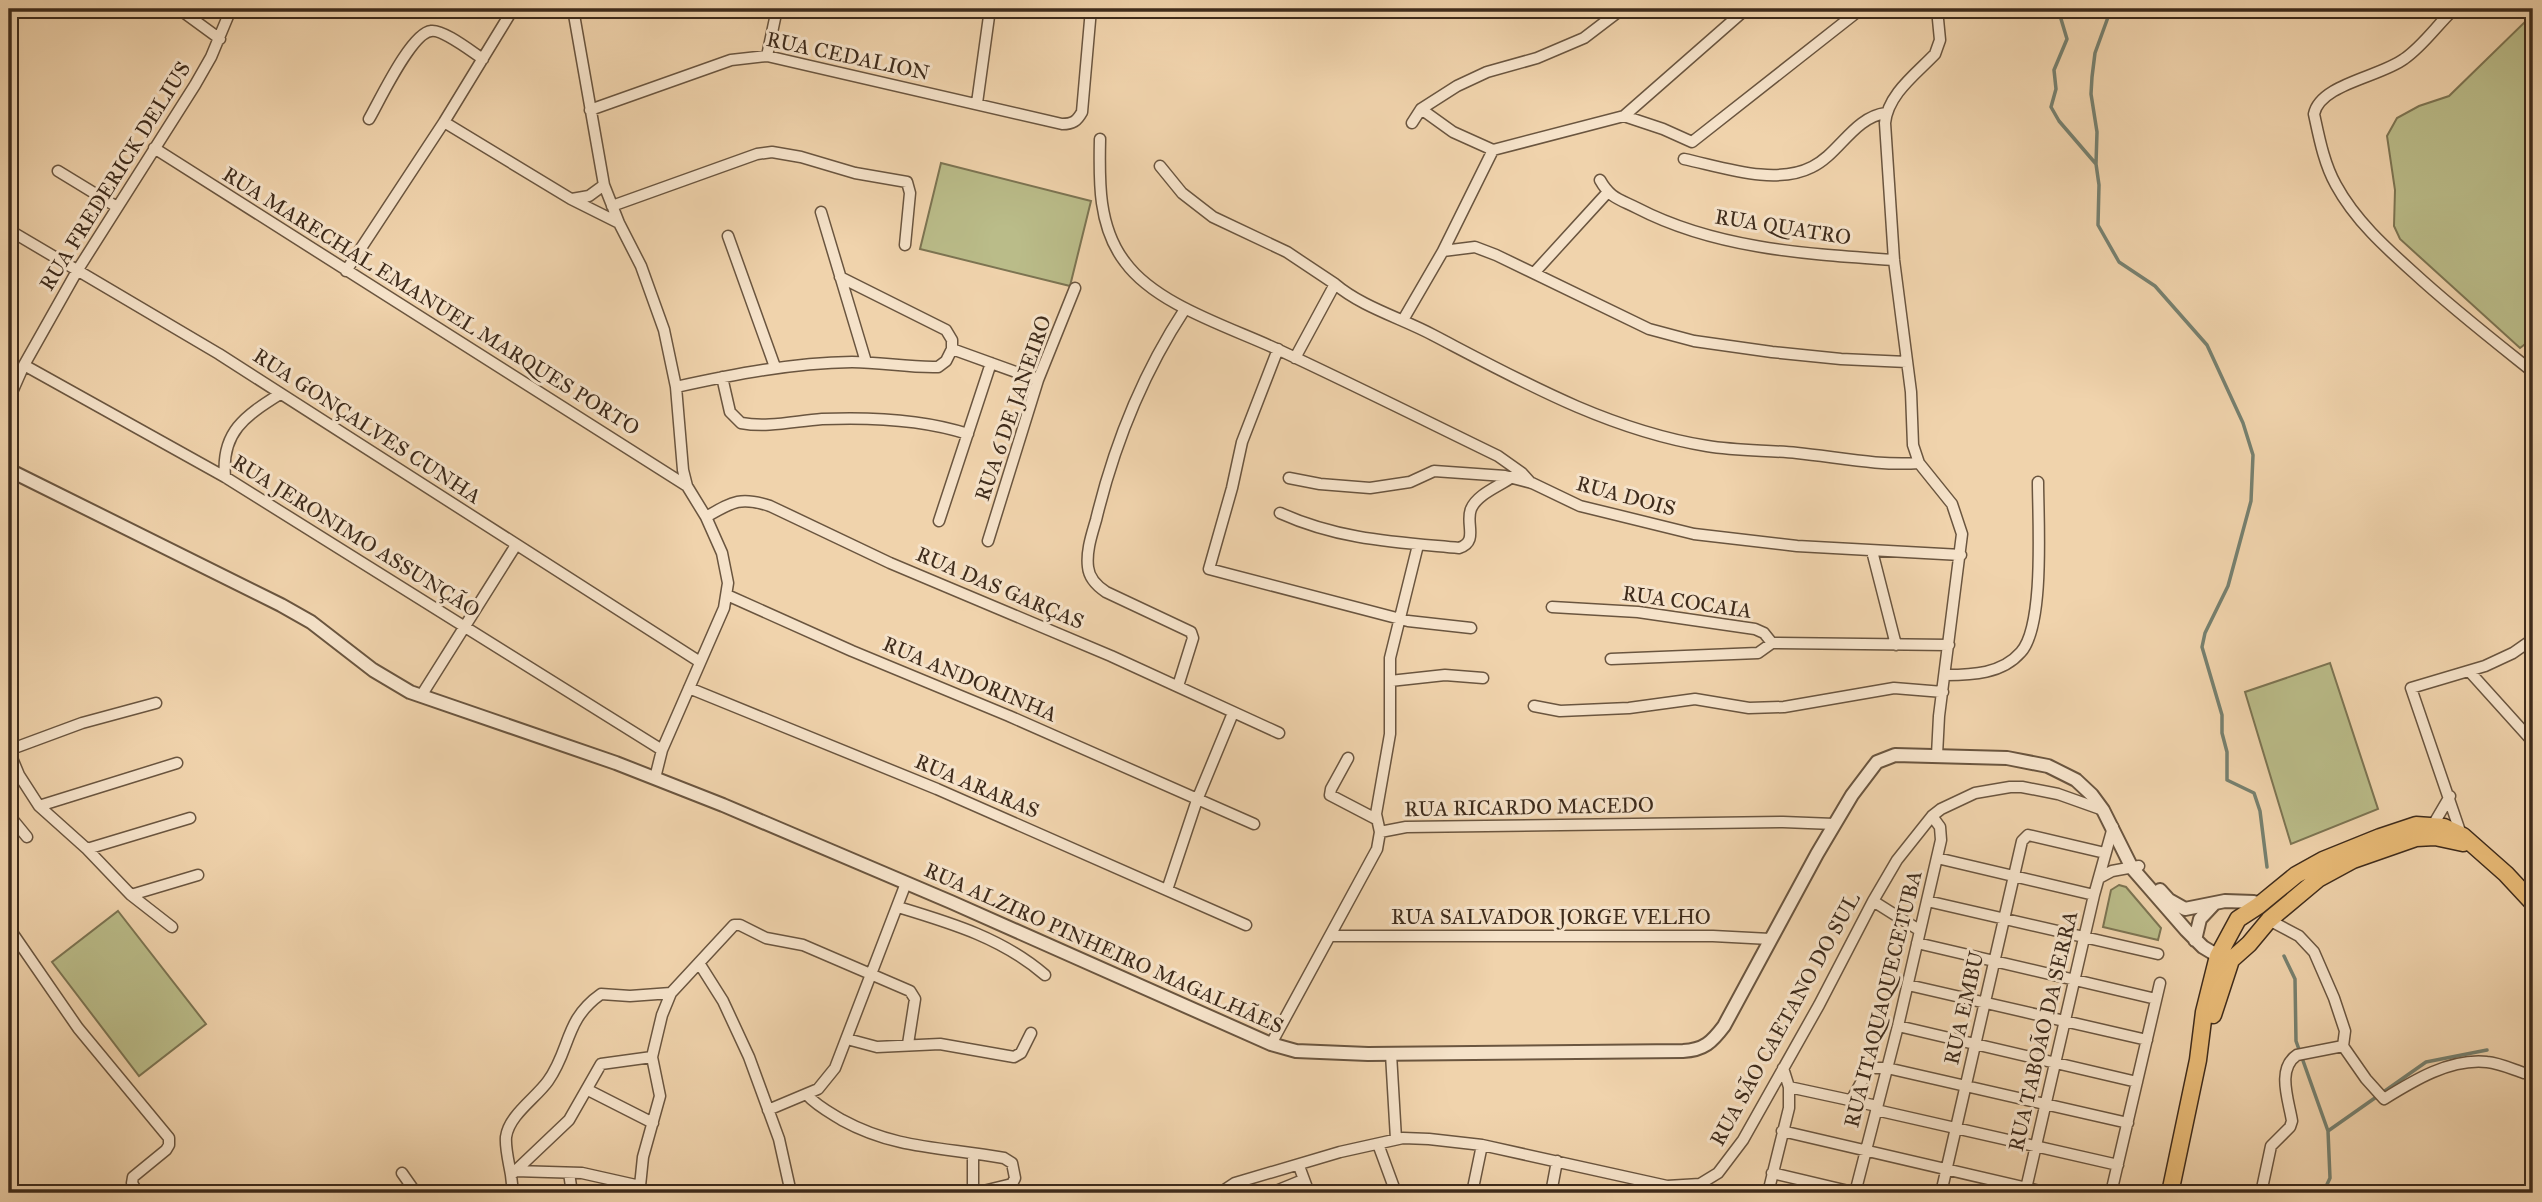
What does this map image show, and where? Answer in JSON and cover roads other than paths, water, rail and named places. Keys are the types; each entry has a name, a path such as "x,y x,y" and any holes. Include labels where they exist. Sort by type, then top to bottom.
{"main road":[{"path":"2170,1193 2198,1060 2204,1012 2238,919 2256,904 2323,860 2416,825 2444,827 2465,841 2507,874 2533,903"},
{"path":"2224,958 2249,944 2269,920 2318,879 2353,860 2416,838 2435,837 2465,841"},
{"path":"2249,944 2257,924 2256,904"}],"street":[{"path":"179,9 220,39"},
{"name":"RUA FREDERICK DELIUS","path":"9,399 24,365 77,271 195,85 220,39 231,9"},
{"path":"346,271 444,122 513,9"},
{"path":"573,9 604,185 657,306 676,387 687,486 706,517 722,552 726,571 727,595 662,750 655,778"},
{"path":"766,56 777,9"},
{"path":"977,103 990,9"},
{"name":"RUA CEDALION","path":"590,110 731,60 766,56 1070,124 1077,120 1082,112 1091,9"},
{"path":"1412,123 1421,109 1457,86 1486,72 1536,58 1584,38 1622,9"},
{"path":"1421,109 1453,132 1493,150 1624,116 1746,9"},
{"path":"1624,116 1692,142 1861,9"},
{"path":"1937,9 1938,48 1892,98 1886,113 1894,260 1911,391 1912,435 1919,463 1952,504 1962,534 1939,716 1937,755"},
{"path":"2454,9 2404,59 2382,72 2328,93 2316,106 2314,114 2336,185 2367,229 2452,308 2533,372"},
{"path":"369,119 410,47 424,33 437,32 483,59"},
{"path":"1684,159 1763,174 1781,175 1812,168 1870,117 1886,113"},
{"path":"444,122 571,199 619,223"},
{"path":"1100,139 1100,192 1112,242 1126,264 1146,282 1185,309 1278,349 1498,456 1532,483"},
{"name":"RUA MARECHAL EMANUEL MARQUES PORTO","path":"155,148 687,486"},
{"path":"1403,320 1443,251 1493,150"},
{"path":"612,206 757,154 786,153 855,173 906,182 910,193 905,246"},
{"path":"1160,166 1182,193 1213,217 1287,252 1349,296 1592,414 1690,443 1736,450 1919,463"},
{"path":"58,170 117,207"},
{"path":"1534,273 1607,193 1600,180"},
{"path":"571,199 589,196 604,185"},
{"name":"RUA QUATRO","path":"1607,193 1661,220 1709,236 1797,253 1894,260"},
{"path":"821,212 866,362"},
{"name":"RUA GONÇALVES CUNHA","path":"9,230 154,314 701,662"},
{"path":"728,236 775,367"},
{"path":"1443,251 1480,248 1625,320 1684,338 1772,352 1907,362"},
{"path":"676,387 775,367 866,362 938,367 946,361 952,349 950,334 946,330 840,277"},
{"path":"1295,358 1335,284"},
{"name":"RUA 6 DE JANEIRO","path":"988,541 1038,380 1075,288"},
{"path":"1178,686 1193,638 1191,632 1105,592 1089,573 1088,554 1105,480 1119,440 1149,372 1185,309"},
{"path":"952,349 1038,380"},
{"path":"1278,349 1242,442 1209,569 1400,619 1471,628"},
{"path":"939,522 991,363"},
{"name":"RUA JERONIMO ASSUNÇÃO","path":"24,365 225,477 662,750"},
{"path":"722,377 730,412 741,423 765,425 821,419 864,419 919,422 968,434"},
{"path":"225,477 226,449 237,427 245,417 280,394"},
{"name":"RUA ALZIRO PINHEIRO MAGALHÃES","path":"9,470 281,605 328,634 390,681 421,696 655,778 906,883 1271,1044 1303,1052 1391,1054 1698,1050 1711,1042 1724,1026 1834,824 1877,762 1895,755 2007,758 2048,766 2076,780 2092,795 2113,827 2124,852 2136,867 2179,907 2195,908 2235,901 2256,904"},
{"name":"RUA DOIS","path":"1289,478 1320,484 1370,488 1410,482 1434,471 1512,477 1532,483 1580,506 1694,534 1760,543 1961,555"},
{"path":"1280,513 1350,537 1459,548 1469,542 1472,506 1512,477"},
{"path":"1946,675 1979,673 2001,667 2011,661 2026,645 2034,625 2036,603 2038,482"},
{"name":"RUA DAS GARÇAS","path":"706,517 738,500 770,506 890,563 1049,629 1279,733"},
{"path":"421,696 516,545"},
{"path":"1380,832 1376,819 1390,734 1393,640 1418,545"},
{"path":"1872,551 1896,645"},
{"name":"RUA ANDORINHA","path":"727,595 1254,824"},
{"name":"RUA COCAIA","path":"1552,607 1638,612 1755,629 1772,643 1949,645"},
{"path":"2465,841 2411,688 2498,660 2533,639"},
{"path":"1611,659 1758,653 1772,643"},
{"path":"2469,671 2533,743"},
{"path":"1390,681 1444,675 1483,678"},
{"name":"RUA ARARAS","path":"689,688 937,789 1246,925"},
{"path":"1534,706 1560,711 1629,708 1695,699 1749,708 1784,707 1894,688 1943,692"},
{"path":"156,703 82,723 9,751 19,775 39,806 87,849 131,895 172,927"},
{"path":"1167,890 1198,800 1233,713"},
{"path":"1348,758 1330,795 1376,819"},
{"path":"39,806 177,763"},
{"name":"RUA SÃO CAETANO DO SUL","path":"1220,1193 1235,1183 1340,1152 1396,1139 1429,1139 1482,1145 1667,1186 1700,1184 1718,1173 1743,1139 1873,901 1903,851 1932,816 1975,793 2010,787 2058,794 2103,810"},
{"path":"2433,825 2450,796"},
{"path":"9,815 27,837"},
{"name":"RUA ITAQUAQUECETUBA","path":"1856,1193 1937,858 1941,832 1932,816"},
{"path":"87,849 190,818"},
{"name":"RUA RICARDO MACEDO","path":"1271,1044 1377,849 1380,832 1406,827 1454,826 1759,822 1834,824"},
{"name":"RUA TABOÃO DA SERRA","path":"2026,1191 2094,895 2113,827"},
{"name":"RUA EMBU","path":"1941,1193 2022,841 2028,835 2105,853"},
{"path":"1937,858 2094,895"},
{"path":"2099,878 2136,867 2196,940 2224,958"},
{"path":"131,895 198,875"},
{"path":"768,1110 807,1095 829,1078 847,1039 906,883"},
{"path":"1873,901 1919,930"},
{"path":"1927,901 2158,954"},
{"path":"2196,940 2200,919 2214,903"},
{"path":"898,907 957,924 985,936 1045,975"},
{"path":"2269,920 2299,936 2314,953 2345,1031 2343,1046 2371,1086 2384,1098 2421,1076 2462,1064 2486,1062 2524,1073"},
{"path":"513,1173 582,1173 641,1190 643,1157 660,1096 652,1057 662,1015 671,993 737,924 761,937 803,945 914,995 915,1006 908,1044"},
{"path":"9,928 86,1038 167,1134 169,1145 133,1177 131,1183 138,1193"},
{"name":"RUA SALVADOR JORGE VELHO","path":"1331,936 1713,936 1770,939"},
{"path":"1917,943 2156,999"},
{"path":"699,963 732,1019 782,1151 791,1193"},
{"path":"2111,1193 2160,983"},
{"path":"1908,985 2147,1040"},
{"path":"513,1193 513,1173 506,1137 524,1108 548,1082 580,1011 601,994 630,996 671,993"},
{"path":"1898,1026 2137,1082"},
{"path":"847,1039 877,1047 940,1044 1014,1057 1020,1054 1031,1033"},
{"path":"2261,1193 2271,1146 2290,1127 2292,1121 2285,1083 2287,1067 2292,1058 2343,1046"},
{"path":"1391,1054 1396,1139"},
{"path":"513,1173 569,1120 599,1067 605,1062 652,1057"},
{"path":"1768,1193 1789,1108 1789,1087 1783,1068"},
{"path":"1852,1100 1867,1072 1875,1068 1887,1068 2128,1123"},
{"path":"1789,1087 2118,1165"},
{"path":"588,1090 653,1123"},
{"path":"807,1095 831,1113 883,1139 910,1145 973,1154 1009,1160 1012,1163 1014,1182 974,1193 973,1154"},
{"path":"1782,1131 1946,1169 2026,1191 2048,1193"},
{"path":"1378,1144 1395,1193"},
{"path":"1472,1193 1482,1145"},
{"path":"1551,1193 1557,1161"},
{"path":"1299,1166 1308,1193"},
{"path":"402,1173 416,1193"},
{"path":"569,1173 572,1193"},
{"path":"1772,1173 1856,1193"},
{"path":"1634,1193 1637,1180"},
{"path":"1271,1193 1303,1181"}],"waterway":[{"path":"2058,9 2067,39 2054,70 2056,89 2051,107 2059,121 2096,164 2099,185 2098,225 2119,262 2155,286 2207,345 2243,423 2253,455 2251,501 2228,586 2205,633 2202,647 2222,715 2222,733 2227,752 2227,780 2254,793 2260,811 2267,867"},
{"path":"2096,164 2097,132 2091,94 2092,77 2095,53 2111,9"},
{"path":"2284,956 2295,979 2296,1041 2328,1131 2330,1178 2323,1193"},
{"path":"2328,1131 2426,1062 2487,1050"},
{"path":"2459,1193 2517,1187 2533,1190"}]}
